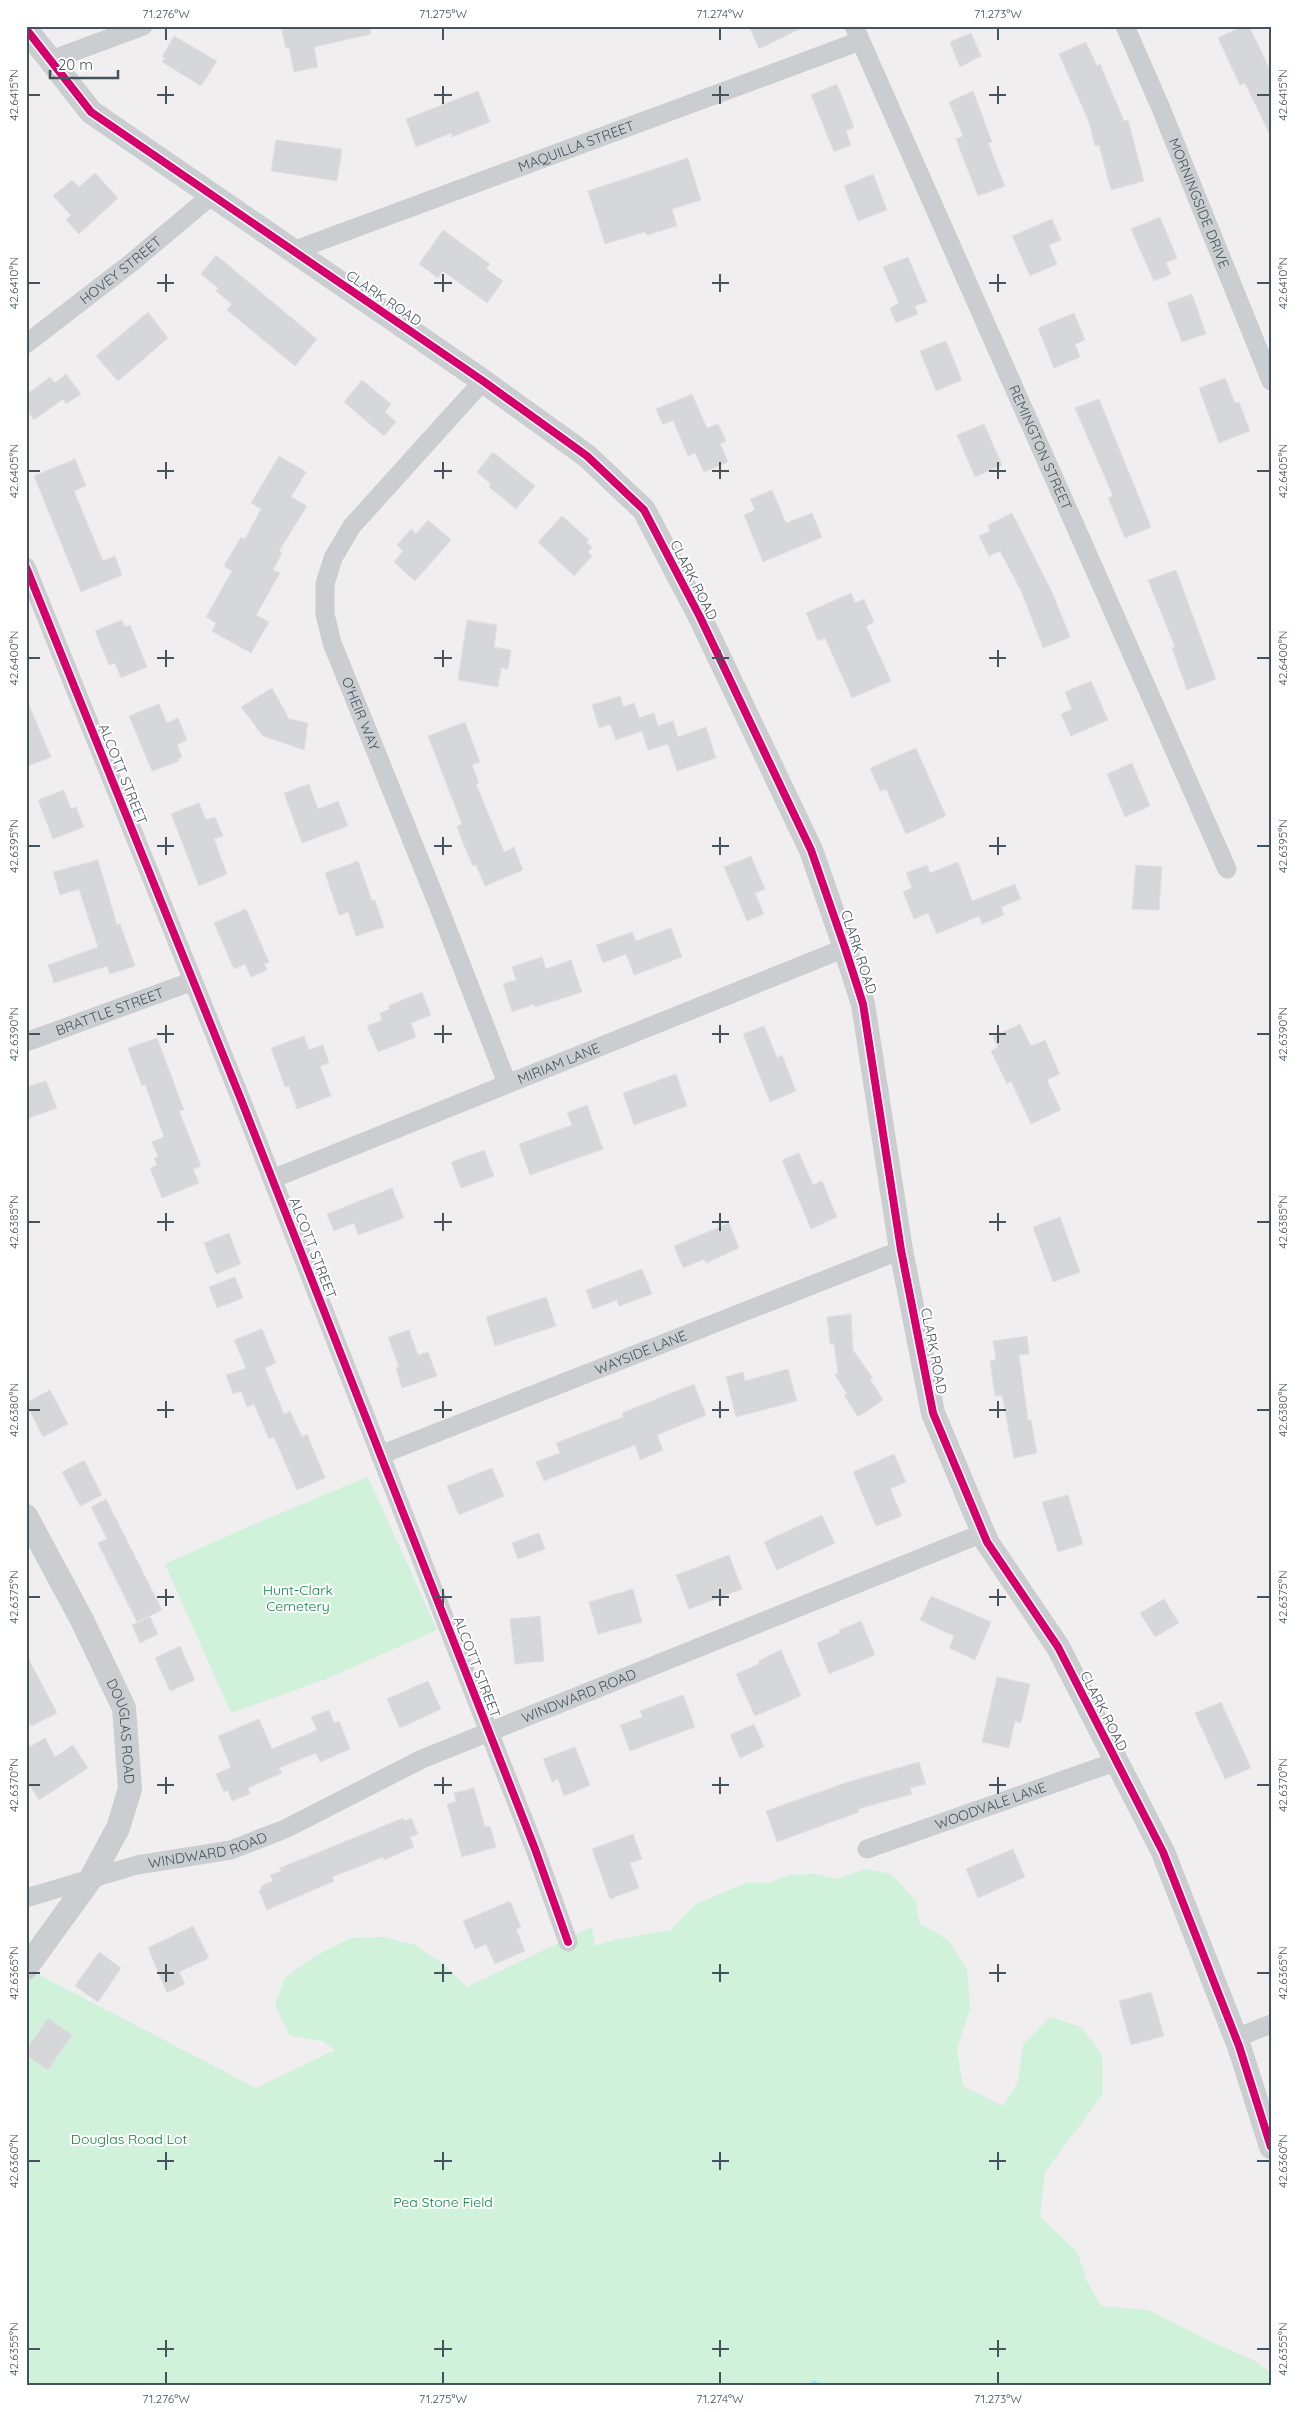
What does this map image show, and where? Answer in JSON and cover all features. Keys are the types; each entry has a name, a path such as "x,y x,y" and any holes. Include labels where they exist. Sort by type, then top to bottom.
{"street":[{"path":"51,60 143,26"},
{"name":"MORNINGSIDE DRIVE","path":"1125,26 1164,115 1271,381"},
{"name":"CLARK ROAD","path":"26,29 91,112 483,381 587,456 644,510 700,617 811,850 863,1004 901,1250 933,1413 983,1533 1058,1648 1163,1852 1236,2038 1271,2147"},
{"name":"MAQUILLA STREET","path":"293,251 857,34"},
{"name":"REMINGTON STREET","path":"857,34 1227,869"},
{"name":"HOVEY STREET","path":"26,344 131,263 212,194"},
{"name":"O'HEIR WAY","path":"483,381 352,526 334,558 325,584 325,614 332,643 440,910 506,1083"},
{"name":"ALCOTT STREET","path":"26,567 272,1179 489,1732 568,1942"},
{"name":"MIRIAM LANE","path":"272,1179 506,1083 845,948"},
{"name":"BRATTLE STREET","path":"26,1042 193,981"},
{"name":"WAYSIDE LANE","path":"380,1455 901,1250"},
{"name":"DOUGLAS ROAD","path":"26,1516 82,1620 124,1708 130,1789 118,1828 90,1880 26,1968"},
{"name":"WINDWARD ROAD","path":"26,1898 137,1865 231,1850 285,1829 422,1759 983,1533"},
{"name":"WOODVALE LANE","path":"867,1849 1115,1762"},
{"path":"1236,2038 1271,2024"}],"green space":[{"name":"Hunt-Clark Cemetery","path":"368,1477 437,1630 326,1679 231,1713 165,1564 259,1522"},
{"path":"866,1869 891,1874 916,1901 919,1923 948,1940 967,1970 970,2009 957,2049 963,2086 1003,2106 1017,2085 1023,2045 1050,2017 1081,2027 1102,2055 1103,2094 1045,2172 1040,2217 1077,2252 1088,2283 1101,2306 1148,2310 1205,2339 1253,2360 1271,2373 1271,2386 26,2386 26,1968 256,2088 335,2050 322,2041 290,2036 275,2005 285,1978 315,1956 351,1938 383,1937 415,1945 442,1963 467,1987 592,1927 595,1946 614,1940 671,1930 696,1904 748,1882 769,1883 789,1875 815,1874 837,1879"}],"building":[{"path":"281,26 370,26 371,34 314,47 318,67 294,72 289,47 286,48"},
{"path":"749,26 806,26 759,49"},
{"path":"1243,26 1249,26 1271,72 1271,137 1245,83 1240,85 1218,38"},
{"path":"971,33 981,56 960,67 950,42"},
{"path":"174,36 217,61 201,86 162,62 165,58 162,57"},
{"path":"1086,42 1097,66 1100,64 1124,121 1128,120 1144,181 1111,190 1099,145 1095,146 1089,122 1059,54"},
{"path":"837,84 854,127 846,131 851,145 834,152 811,95"},
{"path":"478,91 490,122 452,137 451,133 416,147 406,119"},
{"path":"973,91 992,142 988,143 1005,186 978,196 956,139 963,136 949,102"},
{"path":"276,140 342,149 337,181 271,171"},
{"path":"688,158 701,200 672,209 677,226 647,235 645,232 605,244 588,191"},
{"path":"95,173 118,198 79,234 66,220 71,215 53,196 72,180 79,187"},
{"path":"873,174 887,210 858,221 844,186"},
{"path":"1160,217 1177,258 1166,263 1171,274 1154,281 1131,229"},
{"path":"1052,219 1061,240 1049,245 1057,264 1030,276 1012,236"},
{"path":"443,230 490,264 486,269 503,281 487,303 443,271 438,278 419,264"},
{"path":"216,255 317,339 295,366 227,310 232,304 216,291 218,288 201,274"},
{"path":"908,257 927,302 915,306 918,314 896,323 890,308 899,303 883,267"},
{"path":"1192,294 1206,334 1182,342 1167,303"},
{"path":"148,312 168,338 118,381 96,356"},
{"path":"1074,313 1085,340 1075,344 1080,357 1054,368 1038,328"},
{"path":"946,341 962,380 936,391 920,351"},
{"path":"66,374 81,394 66,404 63,399 34,420 26,409 26,395 50,377 55,383"},
{"path":"1225,378 1235,403 1239,402 1250,431 1219,443 1199,388"},
{"path":"362,380 391,404 385,412 396,422 384,436 344,402"},
{"path":"692,394 707,428 718,424 726,441 720,444 728,462 704,472 695,453 688,456 673,420 663,425 656,409"},
{"path":"1099,399 1151,527 1125,538 1108,498 1113,496 1075,408"},
{"path":"984,424 1002,465 975,477 957,435"},
{"path":"493,452 535,486 516,509 489,487 491,484 477,472"},
{"path":"279,456 306,472 291,497 307,506 279,551 282,553 273,570 280,573 256,615 269,622 251,653 212,631 216,623 206,617 232,571 224,566 241,537 245,539 261,509 251,503"},
{"path":"75,459 86,486 74,491 103,561 115,556 122,575 81,592 34,476"},
{"path":"772,490 786,523 812,513 822,537 763,562 744,515 755,510 750,499"},
{"path":"1012,513 1052,592 1070,637 1043,648 1022,593 1000,551 989,556 979,536 990,531 988,525"},
{"path":"562,516 589,540 586,542 592,547 588,552 592,556 574,576 538,542"},
{"path":"428,520 451,540 415,581 394,562 403,551 397,545 411,529 416,534"},
{"path":"1176,570 1216,679 1187,690 1172,648 1175,647 1148,580"},
{"path":"851,593 855,603 864,599 874,622 866,626 891,681 852,698 825,638 818,641 806,613"},
{"path":"122,620 125,627 130,625 147,667 121,678 115,663 109,665 95,631"},
{"path":"467,620 497,625 494,647 511,650 508,669 501,668 498,687 458,680"},
{"path":"1091,681 1108,720 1071,736 1061,714 1072,709 1065,692"},
{"path":"272,688 289,719 308,723 304,750 263,736 241,707"},
{"path":"620,696 623,707 634,703 639,718 654,713 658,726 673,721 678,737 706,727 716,758 677,771 668,744 648,750 642,731 616,740 610,724 599,728 592,705"},
{"path":"26,698 51,757 26,767"},
{"path":"159,704 167,723 178,718 187,740 177,745 182,757 178,759 179,761 152,771 129,716"},
{"path":"465,722 480,762 472,765 479,783 476,784 504,852 514,847 523,870 485,886 476,865 473,866 463,843 457,826 462,824 428,736"},
{"path":"916,748 946,816 906,834 886,789 880,791 870,768"},
{"path":"1132,763 1150,806 1125,817 1107,774"},
{"path":"309,784 318,809 338,801 348,826 302,843 284,793"},
{"path":"64,790 71,809 76,807 84,827 53,839 38,800"},
{"path":"199,803 206,820 215,817 223,836 214,839 227,874 199,886 171,814"},
{"path":"751,856 765,889 755,893 764,914 747,921 724,867"},
{"path":"98,860 117,925 120,924 135,966 110,974 107,966 54,983 48,965 98,947 79,889 60,895 53,872"},
{"path":"358,861 372,901 375,900 384,927 356,936 348,912 339,915 325,873"},
{"path":"958,862 972,901 1015,884 1021,899 1001,907 1004,915 982,924 979,916 937,934 928,913 914,919 903,892 912,888 906,873 927,865 930,873"},
{"path":"1136,865 1162,867 1159,910 1132,909"},
{"path":"246,909 269,962 264,964 267,970 251,977 245,964 234,969 214,923"},
{"path":"671,928 682,957 634,975 626,954 603,963 596,945 632,932 636,941"},
{"path":"542,957 546,969 571,960 582,992 535,1007 534,1004 512,1012 503,984 516,980 512,967"},
{"path":"422,992 431,1015 411,1023 416,1037 378,1052 367,1026 382,1020 380,1013 390,1009 388,1006"},
{"path":"1020,1024 1031,1046 1045,1040 1060,1074 1047,1080 1061,1110 1031,1124 1011,1081 1007,1084 991,1051 998,1047 993,1037"},
{"path":"764,1026 777,1058 782,1055 796,1091 770,1102 743,1034"},
{"path":"304,1036 309,1050 323,1045 329,1063 320,1066 331,1096 297,1109 289,1086 285,1087 271,1048"},
{"path":"157,1038 184,1110 179,1111 201,1166 193,1169 199,1183 162,1198 150,1168 157,1165 154,1158 158,1157 152,1142 164,1137 145,1084 142,1086 128,1048"},
{"path":"676,1074 687,1106 634,1125 623,1093"},
{"path":"46,1081 57,1108 26,1119 26,1087"},
{"path":"587,1105 603,1149 530,1175 519,1144 572,1125 567,1113"},
{"path":"484,1150 494,1176 461,1188 451,1162"},
{"path":"799,1153 813,1185 822,1181 837,1217 811,1229 782,1160"},
{"path":"392,1188 404,1218 358,1235 354,1223 334,1231 327,1214"},
{"path":"1060,1217 1080,1272 1053,1282 1033,1227"},
{"path":"729,1223 739,1248 706,1263 704,1259 683,1268 674,1246"},
{"path":"229,1233 241,1264 216,1274 204,1243"},
{"path":"642,1269 652,1294 619,1306 617,1300 593,1309 586,1290"},
{"path":"235,1277 243,1298 217,1308 209,1287"},
{"path":"546,1297 556,1326 495,1346 486,1317"},
{"path":"851,1314 853,1350 872,1377 870,1379 883,1400 858,1417 844,1395 847,1394 835,1375 838,1373 834,1344 830,1344 827,1317"},
{"path":"262,1329 276,1363 265,1368 284,1414 290,1411 302,1437 307,1434 325,1478 297,1490 274,1437 269,1439 254,1404 247,1407 241,1391 233,1394 226,1375 246,1368 234,1340"},
{"path":"409,1330 418,1355 428,1352 437,1376 402,1388 396,1368 399,1367 388,1337"},
{"path":"1027,1336 1029,1354 1019,1355 1028,1420 1031,1420 1037,1453 1014,1458 1002,1395 995,1396 990,1361 996,1360 993,1341"},
{"path":"788,1369 797,1401 736,1417 726,1377 743,1372 745,1381"},
{"path":"694,1384 706,1415 657,1435 663,1450 640,1460 635,1445 544,1481 536,1462 560,1453 556,1443 623,1417 622,1413"},
{"path":"50,1390 68,1424 43,1437 26,1403"},
{"path":"894,1454 906,1482 890,1489 902,1516 876,1526 853,1472"},
{"path":"84,1460 102,1495 80,1506 62,1472"},
{"path":"492,1468 504,1496 459,1515 447,1486"},
{"path":"1068,1495 1083,1544 1058,1552 1042,1502"},
{"path":"106,1499 162,1610 137,1622 98,1543 107,1539 91,1507"},
{"path":"822,1515 835,1543 777,1570 764,1542"},
{"path":"539,1533 545,1549 518,1559 512,1543"},
{"path":"729,1555 742,1589 689,1609 676,1575"},
{"path":"633,1589 642,1622 598,1634 589,1602"},
{"path":"931,1596 991,1622 975,1660 949,1648 954,1636 920,1620"},
{"path":"1164,1599 1179,1623 1155,1637 1140,1613"},
{"path":"540,1616 544,1661 515,1664 510,1619"},
{"path":"150,1617 158,1634 140,1643 132,1625"},
{"path":"861,1621 875,1655 829,1674 817,1643 840,1633 839,1630"},
{"path":"180,1646 195,1680 170,1691 155,1658"},
{"path":"781,1650 801,1696 755,1716 736,1674 759,1664 758,1661"},
{"path":"26,1654 57,1713 31,1726 26,1716"},
{"path":"997,1677 1030,1684 1021,1723 1015,1721 1009,1748 982,1742"},
{"path":"428,1681 441,1709 400,1728 387,1699"},
{"path":"683,1695 695,1727 630,1751 620,1725 643,1717 640,1711"},
{"path":"1221,1702 1251,1768 1225,1779 1195,1713"},
{"path":"329,1710 334,1723 339,1721 350,1749 320,1762 316,1753 279,1768 282,1773 248,1788 250,1794 232,1801 228,1790 224,1792 216,1774 231,1767 218,1736 259,1719 272,1749 317,1730 311,1717"},
{"path":"754,1724 764,1747 740,1758 730,1735"},
{"path":"45,1738 55,1757 73,1745 88,1768 39,1800 26,1779 26,1749"},
{"path":"575,1747 590,1785 564,1796 558,1779 552,1782 543,1759"},
{"path":"919,1762 926,1784 910,1788 912,1794 858,1809 859,1812 777,1842 766,1811 848,1782"},
{"path":"474,1788 485,1827 490,1826 496,1847 462,1857 447,1804 456,1801 454,1793"},
{"path":"403,1818 404,1821 411,1818 418,1834 410,1837 414,1847 384,1860 383,1857 332,1877 334,1881 267,1910 259,1891 262,1889 261,1886 273,1881 270,1875 281,1871 280,1868"},
{"path":"633,1834 642,1859 630,1863 639,1888 610,1899 592,1849"},
{"path":"1013,1849 1025,1877 978,1898 966,1869"},
{"path":"510,1901 521,1927 516,1929 525,1951 495,1964 486,1944 475,1949 463,1921"},
{"path":"193,1926 209,1958 179,1972 185,1984 167,1993 148,1948"},
{"path":"99,1952 121,1968 98,2002 75,1986"},
{"path":"1151,1992 1164,2036 1131,2045 1119,2001"},
{"path":"48,2018 72,2035 48,2070 26,2055 26,2050"}],"cycle path":[{"path":"26,29 91,112 483,381 587,456 644,510 700,617 811,850 863,1004 901,1250 933,1413 987,1542 1058,1647 1163,1852 1239,2046 1271,2147"},
{"path":"26,567 242,1102 535,1849 568,1942"}],"park label":[{"name":"Douglas Road Lot","path":"129,2139"},
{"name":"Pea Stone Field","path":"443,2202"}]}
